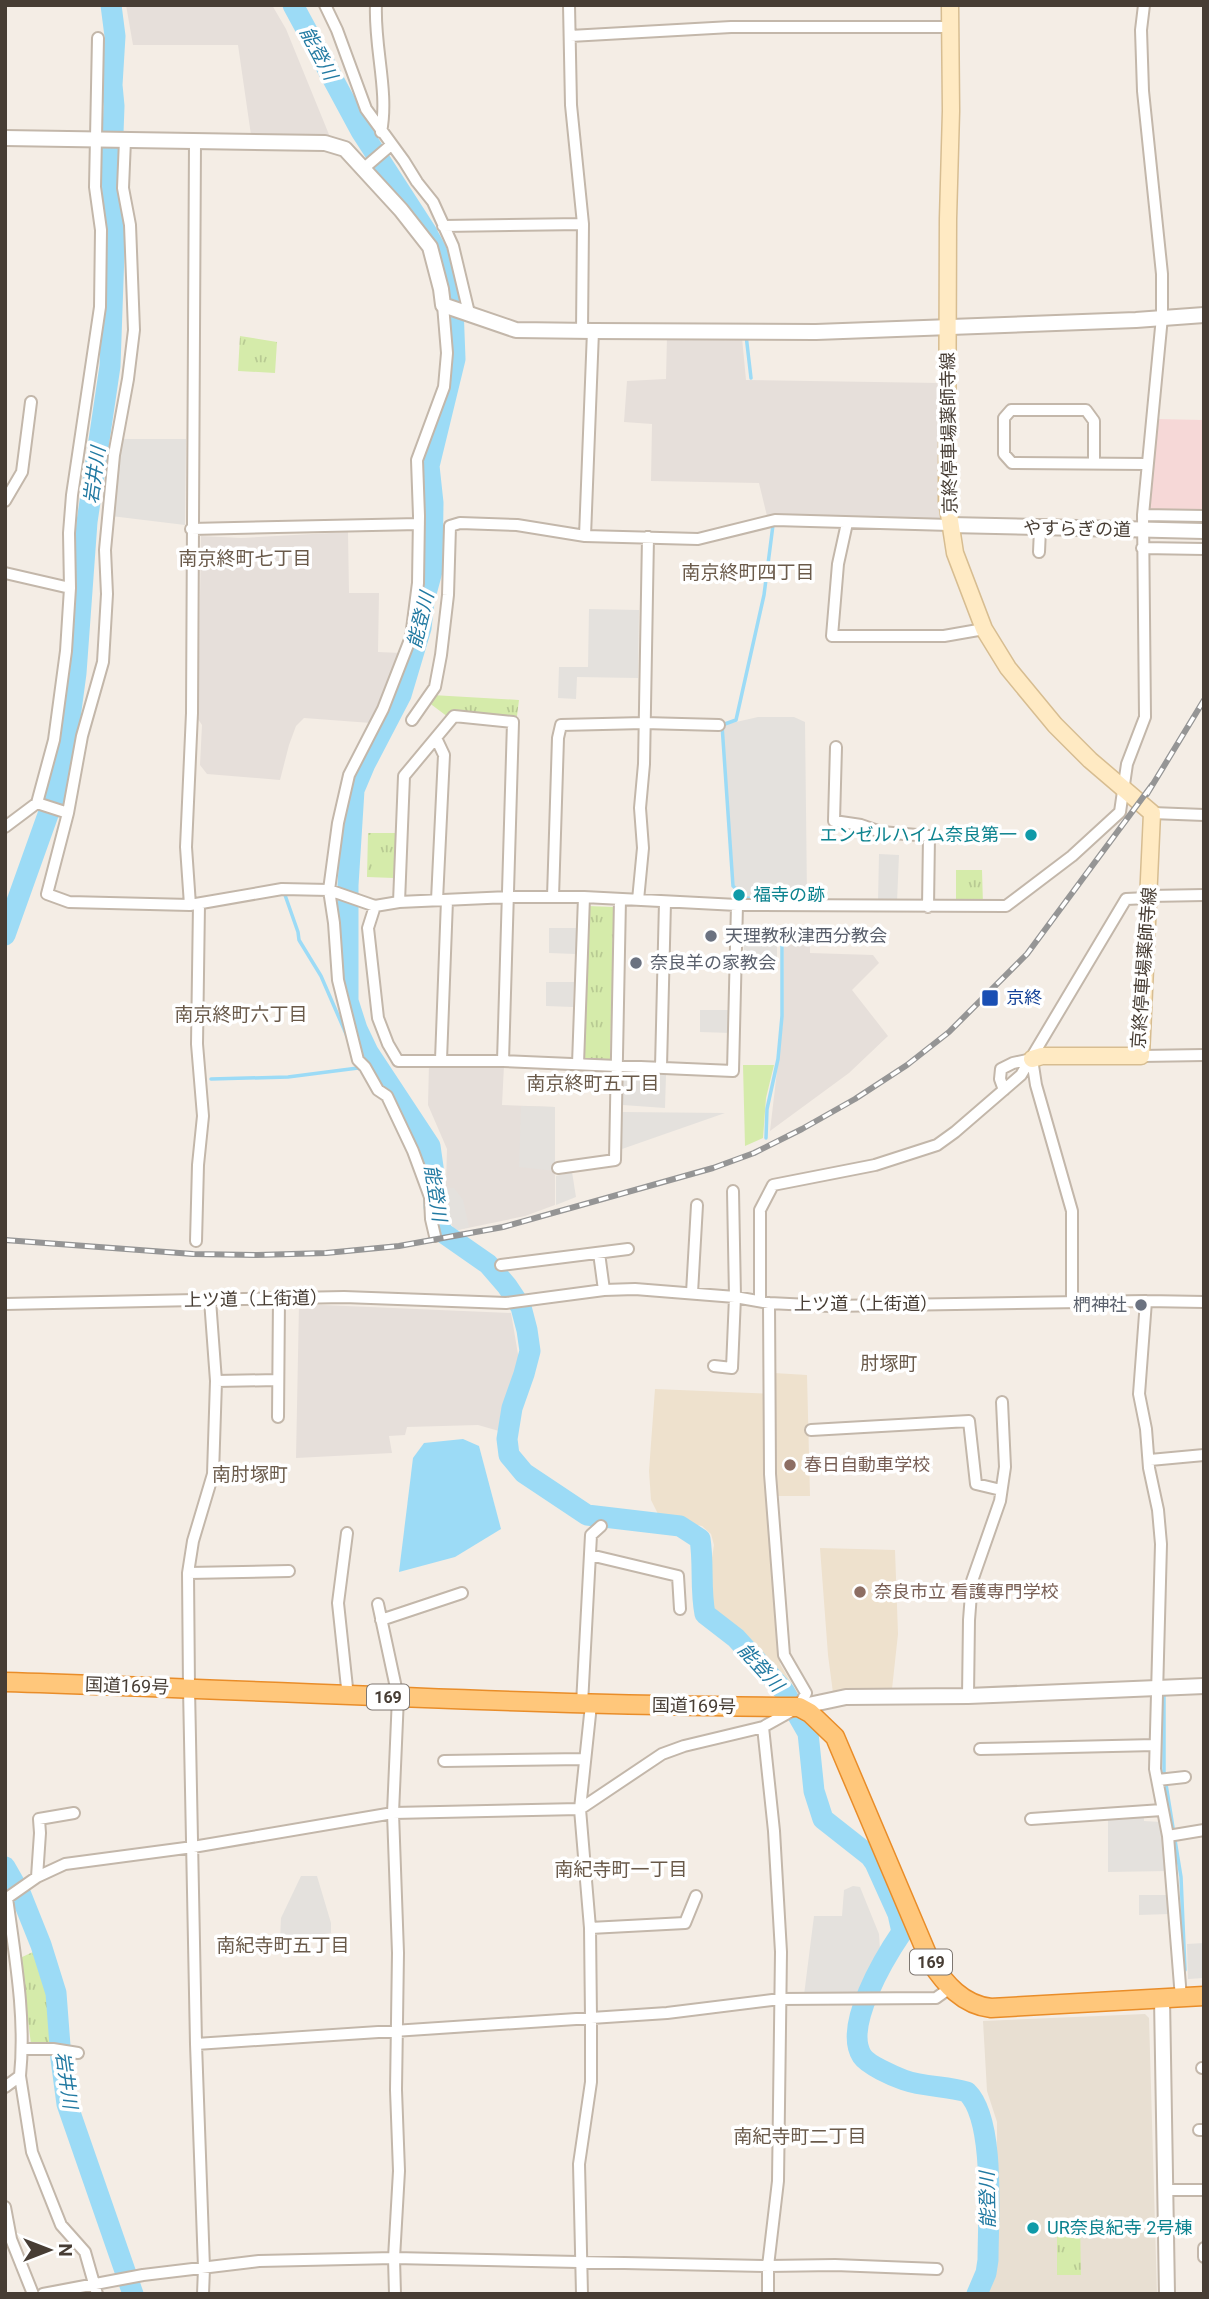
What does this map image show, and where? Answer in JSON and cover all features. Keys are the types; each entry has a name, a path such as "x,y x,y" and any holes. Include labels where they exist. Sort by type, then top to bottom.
{"highway":[{"name":"国道169号","path":"5,1682 586,1705 799,1707"},
{"name":"169","path":"799,1707 822,1723 835,1737 930,1961 950,1988 969,2002 991,2008 1204,1996"}],"main road":[{"name":"京終停車場薬師寺線","path":"950,5 947,500 955,553 984,629 1008,668 1055,725 1123,790 1152,813 1141,1056 1042,1056 1032,1059"}],"street":[{"path":"325,5 366,109 389,145 433,202 453,246 455,309 447,334 447,373 439,404 417,460 418,583 411,637 383,709 349,775 338,823 332,891 338,980 358,1060 378,1090 387,1096 413,1151 430,1197 430,1219 435,1236"},
{"path":"376,5 384,116 381,132"},
{"path":"569,5 571,105 583,224 588,331 584,536"},
{"path":"124,140 123,188 130,225 134,330 108,509 103,662 82,736 47,894 69,902 195,904 282,889 332,891 375,906 400,902 509,897 583,897 737,905 1006,906 1072,856 1119,812 1127,764 1145,717 1142,530 1146,464 1162,317 1162,274 1143,90 1141,30 1144,5"},
{"path":"570,36 731,27 950,27"},
{"path":"5,827 39,804 54,740 66,652 72,495 100,307 102,230 95,187 98,38"},
{"path":"5,138 325,143 345,149 365,167 430,247 441,289 455,309 516,330 816,332 1204,315"},
{"path":"195,141 192,713 186,847 195,904 197,1044 203,1116 198,1166 196,1241"},
{"path":"365,167 389,145"},
{"path":"443,226 583,224"},
{"path":"5,501 22,472 31,402"},
{"path":"1094,463 1094,421 1086,410 1011,410 1004,418 1004,454 1012,463 1146,464"},
{"path":"1143,515 1204,516"},
{"path":"412,720 435,687 448,595 450,526 460,523 517,525 584,536 698,539 775,520 950,525"},
{"path":"847,523 838,564 832,636 944,636 984,629"},
{"path":"191,529 419,524"},
{"name":"やすらぎの道","path":"950,525 1204,531"},
{"path":"1039,552 1040,529"},
{"path":"638,900 643,848 640,808 644,764 648,537"},
{"path":"1142,548 1204,549"},
{"path":"5,573 70,588"},
{"path":"400,902 404,776 454,716 513,722 503,1061"},
{"path":"553,897 558,738 561,726 644,723 719,725"},
{"path":"436,738 444,755 441,1060"},
{"path":"836,747 834,821 861,825 881,832 929,836 928,907"},
{"path":"39,804 65,812"},
{"path":"1152,813 1204,815"},
{"path":"799,1707 806,1693 784,1656 770,1474 761,1210 772,1185 876,1165 937,1145 1021,1075 1126,899 1204,895"},
{"path":"578,1064 583,897"},
{"path":"558,1168 615,1160 620,899"},
{"path":"661,1067 665,902"},
{"path":"375,906 368,928 378,1018 398,1061 503,1061 733,1071 737,905"},
{"path":"1141,1056 1204,1055"},
{"path":"1004,1090 1000,1079 1001,1069 1032,1059"},
{"path":"1032,1059 1036,1085 1072,1211 1072,1302"},
{"path":"714,1366 732,1368 733,1191"},
{"path":"692,1293 697,1205"},
{"path":"501,1265 628,1249"},
{"path":"600,1253 604,1290"},
{"name":"上ツ道（上街道）","path":"5,1304 344,1297 508,1303 604,1290 692,1293 764,1302 830,1306 1146,1301 1204,1303"},
{"path":"278,1417 279,1298"},
{"path":"203,2294 188,1573 193,1541 213,1474 216,1381 211,1300"},
{"path":"1146,1301 1139,1394 1161,1544 1155,1769 1168,1836 1181,1998"},
{"path":"216,1381 278,1380"},
{"path":"968,1696 972,1581 1000,1501 1005,1464 1002,1402"},
{"path":"811,1430 970,1416 976,1484 1001,1490"},
{"path":"1150,1460 1204,1455"},
{"path":"582,2294 579,2164 591,2082 591,2018 590,1928 580,1809 585,1759 591,1535 601,1526"},
{"path":"347,1533 338,1603 348,1697"},
{"path":"590,1555 678,1576 680,1609"},
{"path":"188,1573 289,1571"},
{"path":"381,1620 462,1593"},
{"path":"378,1604 397,1698 393,1813 398,1953 396,2090 399,2185 394,2258 395,2294"},
{"path":"96,2289 85,2252 61,2225 46,2192 32,2151 20,2076 23,2049 8,1896 34,1879 65,1864 192,1847 393,1813 580,1809 662,1754 763,1727 799,1707 846,1697 968,1696 1204,1686"},
{"path":"763,1727 774,1831 781,1952 778,2181 768,2266 768,2294"},
{"path":"980,1749 1155,1745"},
{"path":"444,1761 585,1759"},
{"path":"1158,1780 1185,1777"},
{"path":"1031,1819 1162,1810"},
{"path":"34,1879 40,1833 39,1819 74,1813"},
{"path":"1168,1836 1204,1830"},
{"path":"590,1928 685,1923 696,1896"},
{"path":"196,2044 667,2013 780,1999 936,1998 950,1988"},
{"path":"1162,1998 1167,2294"},
{"path":"23,2049 53,2049 78,2053"},
{"path":"5,2087 20,2076"},
{"path":"1165,2190 1204,2190"},
{"path":"5,2207 11,2239 33,2294"},
{"path":"1204,2248 1204,2257"},
{"path":"43,2294 96,2289 143,2275 258,2261 394,2258 937,2269"}],"shaded area":[{"path":"126,5 272,5 286,29 330,137 251,135 238,45 133,45"},
{"path":"667,336 742,338 746,380 939,383 939,468 943,521 767,516 759,483 651,481 652,424 624,422 627,381 666,379"},
{"path":"1157,419 1204,420 1204,512 1148,511"},
{"path":"121,439 186,439 185,525 111,516"},
{"path":"348,532 349,593 379,593 378,652 401,653 387,693 371,723 304,718 296,726 280,780 207,774 200,765 202,725 198,719 201,536 241,538"},
{"path":"589,609 639,610 638,678 577,677 576,699 558,698 559,667 588,667"},
{"path":"758,717 794,717 805,722 807,898 746,897 734,886 723,725"},
{"path":"879,854 899,855 897,902 878,902"},
{"path":"799,926 810,926 810,953 873,955 879,963 852,990 888,1036 849,1073 770,1131 783,1020 784,941 799,941"},
{"path":"549,928 576,928 576,954 549,953"},
{"path":"744,944 777,944 777,969 744,973"},
{"path":"546,982 574,982 573,1007 546,1006"},
{"path":"700,1010 731,1010 731,1033 700,1032"},
{"path":"429,1064 504,1065 502,1105 555,1107 555,1205 525,1216 458,1230 454,1228 445,1214 447,1149 428,1105"},
{"path":"626,1074 666,1075 665,1108 623,1105 622,1077"},
{"path":"521,1106 555,1107 555,1171 519,1167"},
{"path":"622,1112 725,1113 622,1149"},
{"path":"572,1172 576,1197 556,1205 556,1176"},
{"path":"447,1188 454,1188 463,1200 469,1227 458,1230 454,1228 445,1214"},
{"path":"299,1304 511,1313 520,1366 499,1431 478,1425 407,1427 405,1435 389,1436 392,1453 296,1458"},
{"path":"774,1373 807,1375 810,1496 768,1496 780,1664 798,1694 788,1695 739,1639 737,1630 711,1613 706,1596 714,1545 711,1534 702,1526 660,1518 651,1500 649,1471 655,1389 774,1394"},
{"name":"奈良市立 看護専門学校","path":"820,1548 895,1550 898,1634 892,1689 833,1693"},
{"path":"1144,1813 1144,1821 1161,1822 1168,1871 1108,1872 1108,1815"},
{"path":"301,1876 317,1876 331,1923 331,1933 280,1941 281,1918"},
{"path":"853,1886 860,1887 879,1934 880,1949 862,1997 804,1995 814,1916 842,1916 844,1890"},
{"path":"1139,1895 1170,1895 1170,1914 1139,1915"},
{"path":"1204,1943 1204,1978 1188,1979 1187,1944"},
{"path":"1145,2014 1149,2018 1157,2294 987,2294 997,2269 997,2122 987,2091 983,2021"}],"green space":[{"path":"240,336 277,342 275,373 238,371"},
{"path":"432,695 519,700 517,716 452,712 448,717 428,702"},
{"path":"368,833 396,833 394,878 367,877"},
{"path":"956,870 982,870 983,905 956,905"},
{"path":"587,906 614,907 610,1060 582,1059"},
{"path":"743,1065 774,1065 766,1098 763,1138 745,1146"},
{"path":"35,1951 48,1990 53,2044 31,2044 20,1958"},
{"path":"1057,2220 1080,2220 1081,2275 1057,2275"}],"water":[{"path":"463,1439 479,1446 501,1529 455,1557 399,1572 413,1458 424,1443"}],"waterway":[{"name":"岩井川","path":"5,935 55,795 67,740 76,673 87,522 110,366 114,253 112,85 115,36 111,5"},
{"name":"能登川","path":"293,5 361,131 427,233 452,281 455,359 429,466 433,503 432,571 424,601 421,628 401,695 354,790 348,885 348,1001 368,1052 430,1146 434,1174 434,1207 442,1232 488,1264 521,1307 530,1351 512,1408 507,1439 509,1455 524,1473 587,1515 680,1526 700,1539 705,1614 736,1638 784,1691 808,1733 814,1791 823,1819 870,1856 875,1863 898,1914 902,1932 868,1992 858,2027 858,2043 862,2056 881,2070 912,2082 967,2092 976,2106 983,2124 989,2196 988,2260 977,2294"},
{"path":"746,335 751,378"},
{"path":"773,525 764,595 736,720 722,725 733,886 746,898 782,899"},
{"path":"285,895 299,940 321,976 347,1036"},
{"path":"766,1138 767,1109 778,1059 782,1016 782,942"},
{"path":"211,1079 288,1077 358,1068 362,1070"},
{"path":"1167,1694 1164,1694 1164,1772 1181,1877 1185,1970"},
{"name":"岩井川","path":"5,1867 21,1895 56,1993 67,2104 133,2294"}],"railway":[{"path":"1147,794 1204,700"},
{"path":"5,1240 193,1254 257,1255 326,1253 399,1246 503,1227 713,1168 754,1153 855,1099 907,1065 949,1032 1027,954 1152,785"}],"place":[{"name":"エンゼルハイム奈良第一","path":"1031,835"},
{"name":"福寺の跡","path":"739,895"},
{"name":"天理教秋津西分教会","path":"711,936"},
{"name":"奈良羊の家教会","path":"636,963"},
{"name":"京終","path":"990,998"},
{"name":"椚神社","path":"1141,1305"},
{"name":"春日自動車学校","path":"790,1465"},
{"name":"奈良市立 看護専門学校","path":"860,1592"},
{"name":"UR奈良紀寺 2号棟","path":"1033,2228"}],"district":[{"name":"南京終町七丁目","path":"245,558"},
{"name":"南京終町四丁目","path":"748,572"},
{"name":"南京終町六丁目","path":"241,1014"},
{"name":"南京終町五丁目","path":"593,1083"},
{"name":"肘塚町","path":"889,1363"},
{"name":"南肘塚町","path":"250,1474"},
{"name":"南紀寺町一丁目","path":"621,1869"},
{"name":"南紀寺町五丁目","path":"283,1945"},
{"name":"南紀寺町二丁目","path":"800,2136"}]}
